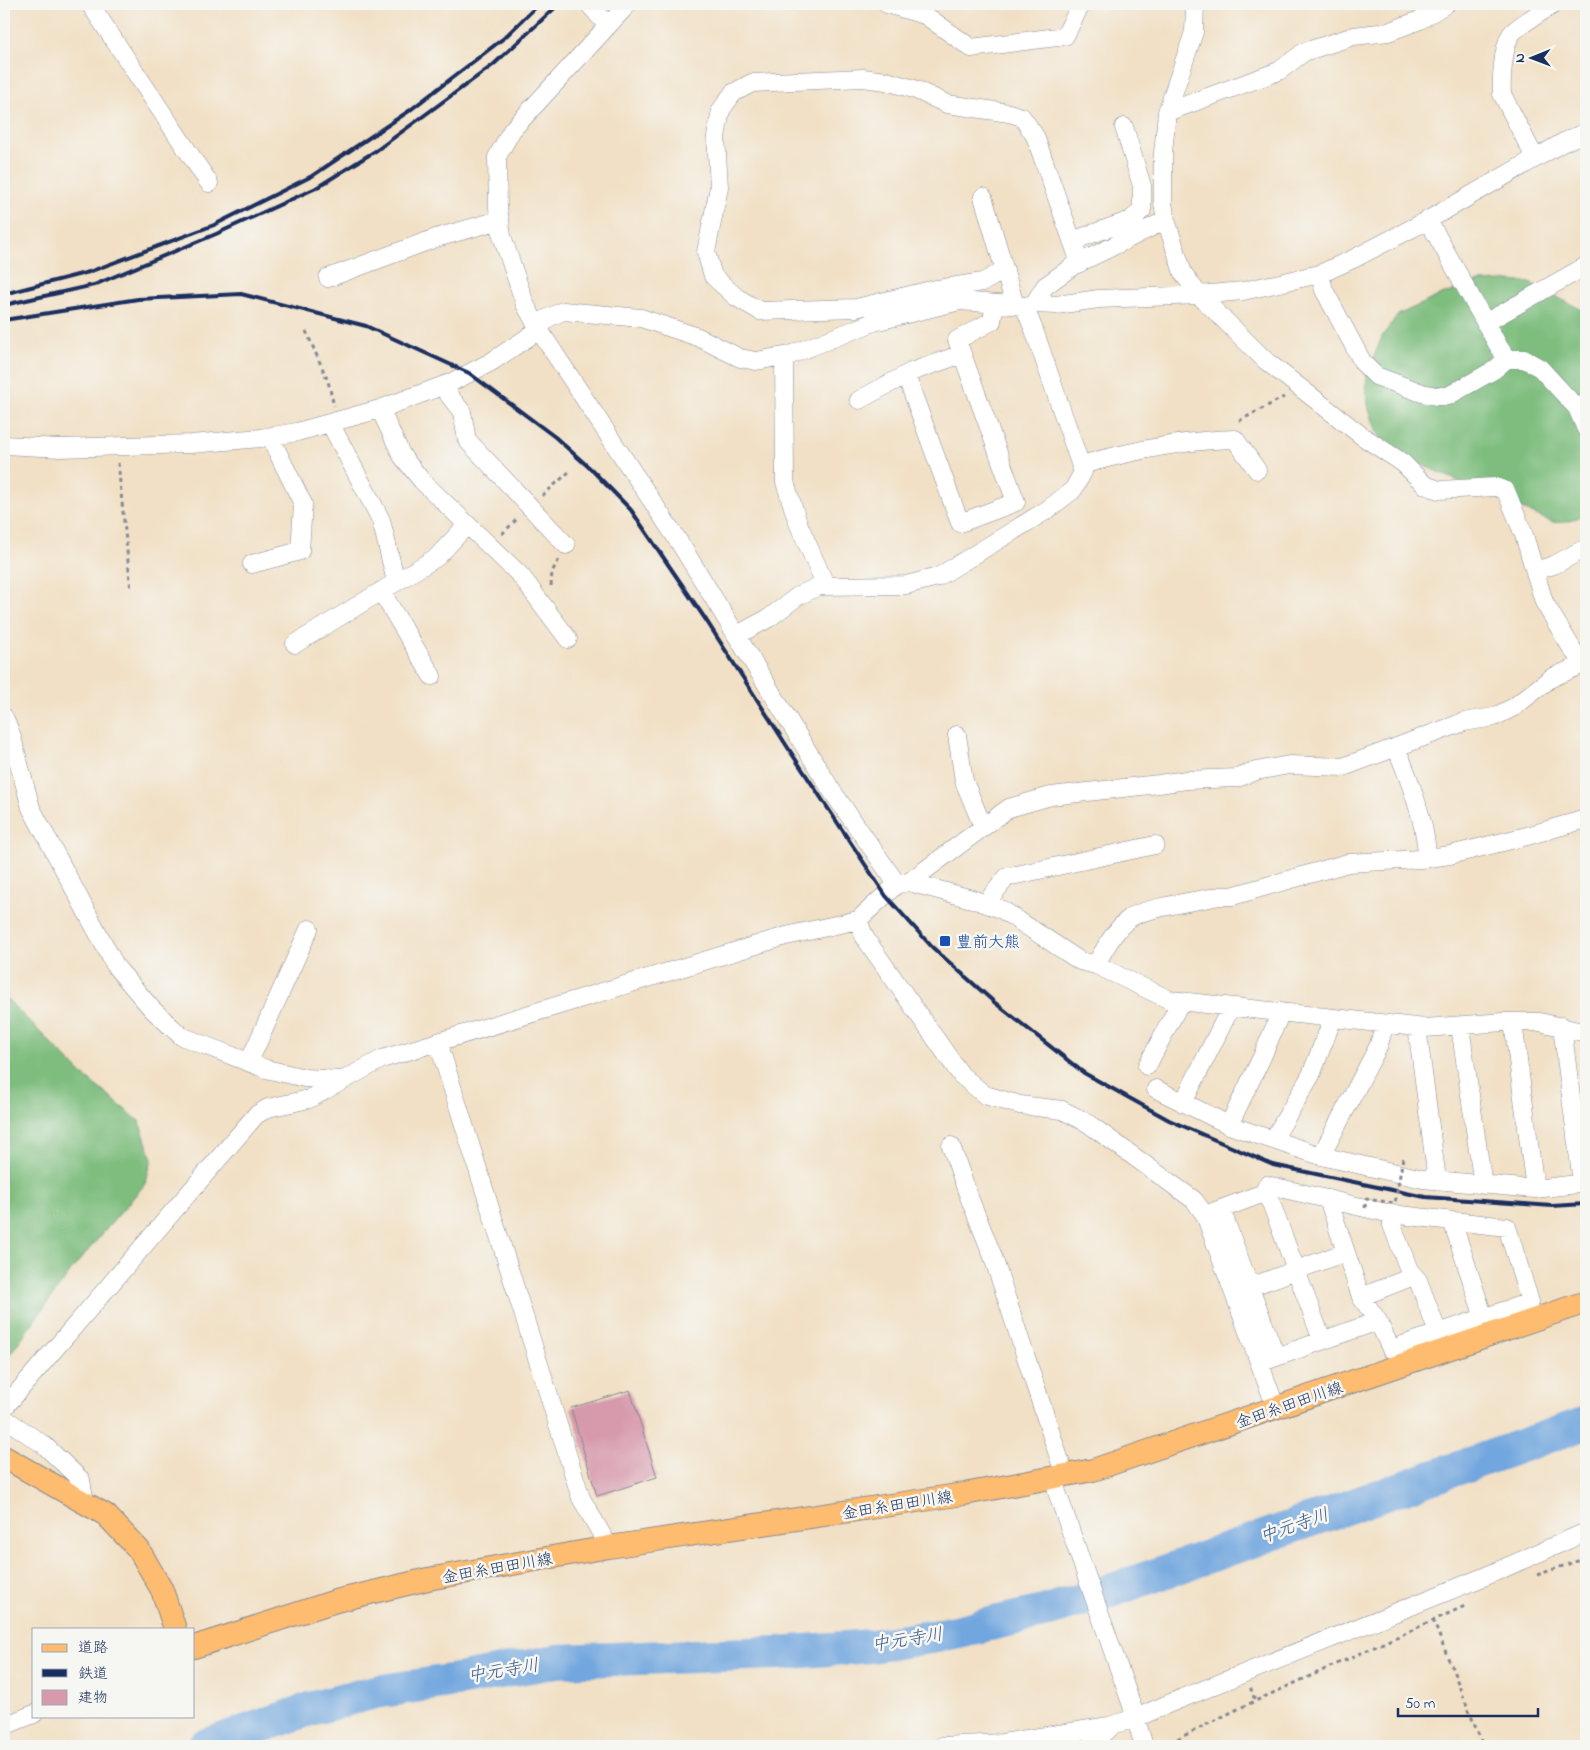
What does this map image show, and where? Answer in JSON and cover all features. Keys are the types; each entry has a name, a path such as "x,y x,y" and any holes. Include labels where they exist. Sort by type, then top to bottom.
{"main road":[{"name":"金田糸田田川線","path":"195,1647 345,1599 428,1579 609,1547 964,1494 1059,1482 1586,1302"},
{"path":"4,1457 106,1515 139,1550 162,1590 175,1628"}],"street":[{"path":"90,4 209,183"},
{"path":"589,4 608,26"},
{"path":"628,4 512,130 497,157 502,236 525,304 539,330 681,544 832,791 903,883 1002,908 1080,961 1096,965 1170,1000 1417,1028 1540,1022 1562,1026 1586,1034"},
{"path":"887,4 925,15 971,48 1065,36 1081,4"},
{"path":"4,1408 256,1115 268,1108 309,1099 382,1059 786,936 858,920 903,883 1009,808 1051,796 1186,780 1237,778 1256,771 1288,765 1343,767 1464,722 1494,717 1514,707 1551,678 1586,664 1574,652 1544,602 1524,535 1506,491 1496,487 1439,490 1425,485 1403,464 1362,436 1266,361 1199,295 1183,273 1166,220 1163,203 1163,153 1167,112 1194,32 1194,4"},
{"path":"1167,112 1280,71 1304,52 1354,36 1388,32 1420,20 1446,4"},
{"path":"1535,158 1502,94 1501,84 1507,41 1513,32 1554,4"},
{"path":"1005,270 983,282 931,290 856,308 760,311 736,297 713,276 706,252 719,187 716,137 721,110 733,93 752,83 863,78 886,81 947,104 1009,113 1022,117 1035,136 1080,263"},
{"path":"1072,241 1131,220 1142,210 1142,186 1124,126"},
{"path":"4,445 60,448 192,444 297,432 380,409 442,386 491,362 539,330 546,319 563,311 641,318 698,337 740,358 756,361 784,356 874,322 960,302 1056,305 1099,298 1199,295 1243,291 1320,274 1355,258 1428,220 1562,143 1586,132"},
{"path":"737,635 769,618 798,596 819,586 906,585 938,577 1047,510 1073,490 1084,472 1034,330 1024,305 1005,270 983,197"},
{"path":"328,278 436,238 500,220"},
{"path":"1024,305 1045,286 1080,263 1166,220"},
{"path":"1428,220 1498,347 1507,358"},
{"path":"1485,323 1586,266"},
{"path":"1320,274 1324,290 1363,363 1376,376 1422,393 1448,396 1494,370 1507,358 1524,359 1540,368 1582,405 1586,429"},
{"path":"906,375 960,523 1016,502 957,340 992,321 995,304"},
{"path":"859,400 906,375 962,354"},
{"path":"784,356 785,482 798,523 826,586"},
{"path":"442,386 462,412 467,440 566,545"},
{"path":"380,409 402,456 422,481 521,576 568,639"},
{"path":"334,422 381,520 388,587 432,676"},
{"path":"252,564 300,551 302,504 275,447 272,436"},
{"path":"1081,466 1111,456 1191,442 1235,439 1257,470"},
{"path":"295,644 437,557 467,525"},
{"path":"1535,571 1554,565 1580,551 1586,550"},
{"path":"4,717 12,734 31,808 116,967 152,1009 181,1036 266,1069 305,1078 342,1080"},
{"path":"957,735 964,781 983,827"},
{"path":"1396,747 1411,782 1427,846 1428,858"},
{"path":"1096,965 1122,926 1131,917 1143,912 1220,896 1232,896 1348,863 1450,855 1528,836 1586,819"},
{"path":"986,903 1006,877 1155,845"},
{"path":"858,920 865,938 961,1075 985,1095 1020,1105 1062,1110 1086,1122 1213,1212 1250,1287 1268,1360 1276,1408"},
{"path":"249,1062 309,929"},
{"path":"1147,1066 1181,1001"},
{"path":"1183,1103 1231,1007"},
{"path":"1229,1125 1262,1057 1281,1012"},
{"path":"1273,1140 1311,1075 1333,1018"},
{"path":"1513,1022 1535,1189"},
{"path":"1321,1156 1378,1047 1385,1024"},
{"path":"1460,1026 1483,1185"},
{"path":"1156,1089 1229,1125 1273,1140 1321,1156 1423,1179 1535,1189 1584,1183 1562,1026"},
{"path":"1417,1028 1437,1180"},
{"path":"438,1042 581,1498 609,1547"},
{"path":"951,1146 992,1254 1059,1482 1144,1746"},
{"path":"1213,1212 1264,1193 1267,1185 1328,1199 1391,1214 1507,1227 1530,1302 1391,1349 1378,1320 1361,1297 1328,1199"},
{"path":"1264,1193 1271,1203 1322,1340"},
{"path":"1213,1212 1268,1360"},
{"path":"1391,1214 1392,1225 1409,1270 1418,1280 1438,1333"},
{"path":"1452,1221 1484,1318"},
{"path":"1250,1287 1346,1252"},
{"path":"1361,1297 1414,1276"},
{"path":"1268,1360 1378,1320"},
{"path":"4,1418 44,1445 81,1480 85,1503"},
{"path":"1090,1746 1113,1725 1133,1711 1168,1704 1486,1576 1586,1532"},
{"path":"4,1726 32,1715"},
{"path":"942,1746 1002,1743 1113,1725"}],"path":[{"path":"306,331 328,381 334,422"},
{"path":"1222,439 1227,427 1300,388"},
{"path":"117,446 131,590"},
{"path":"490,547 530,506 569,472"},
{"path":"538,599 551,586 552,572 566,545"},
{"path":"1365,1208 1366,1199 1395,1203 1403,1158"},
{"path":"1163,1746 1242,1707 1433,1620 1483,1746"}],"green space":[{"path":"1509,281 1530,283 1586,312 1586,511 1571,521 1552,522 1397,454 1384,443 1369,410 1366,391 1367,373 1383,335 1398,315 1434,298 1477,282"},
{"path":"4,996 84,1076 139,1121 152,1159 145,1184 73,1268 10,1354 4,1358"}],"building":[{"path":"630,1390 657,1477 597,1496 571,1408"}],"waterway":[{"name":"中元寺川","path":"204,1746 310,1709 375,1692 463,1679 557,1661 777,1653 871,1646 937,1636 1043,1612 1113,1590 1586,1423"}],"railway":[{"path":"4,294 89,272 214,225 312,176 409,111 504,38 539,4"},
{"path":"4,305 94,285 216,234 316,188 377,150 493,65 559,4"},
{"path":"4,320 138,299 241,294 366,326 469,373 555,437 592,470 631,510 706,620 886,896 932,947 994,1002 1084,1073 1169,1120 1273,1165 1425,1197 1552,1206 1586,1204"}],"place":[{"name":"豊前大熊","path":"945,941"}]}
